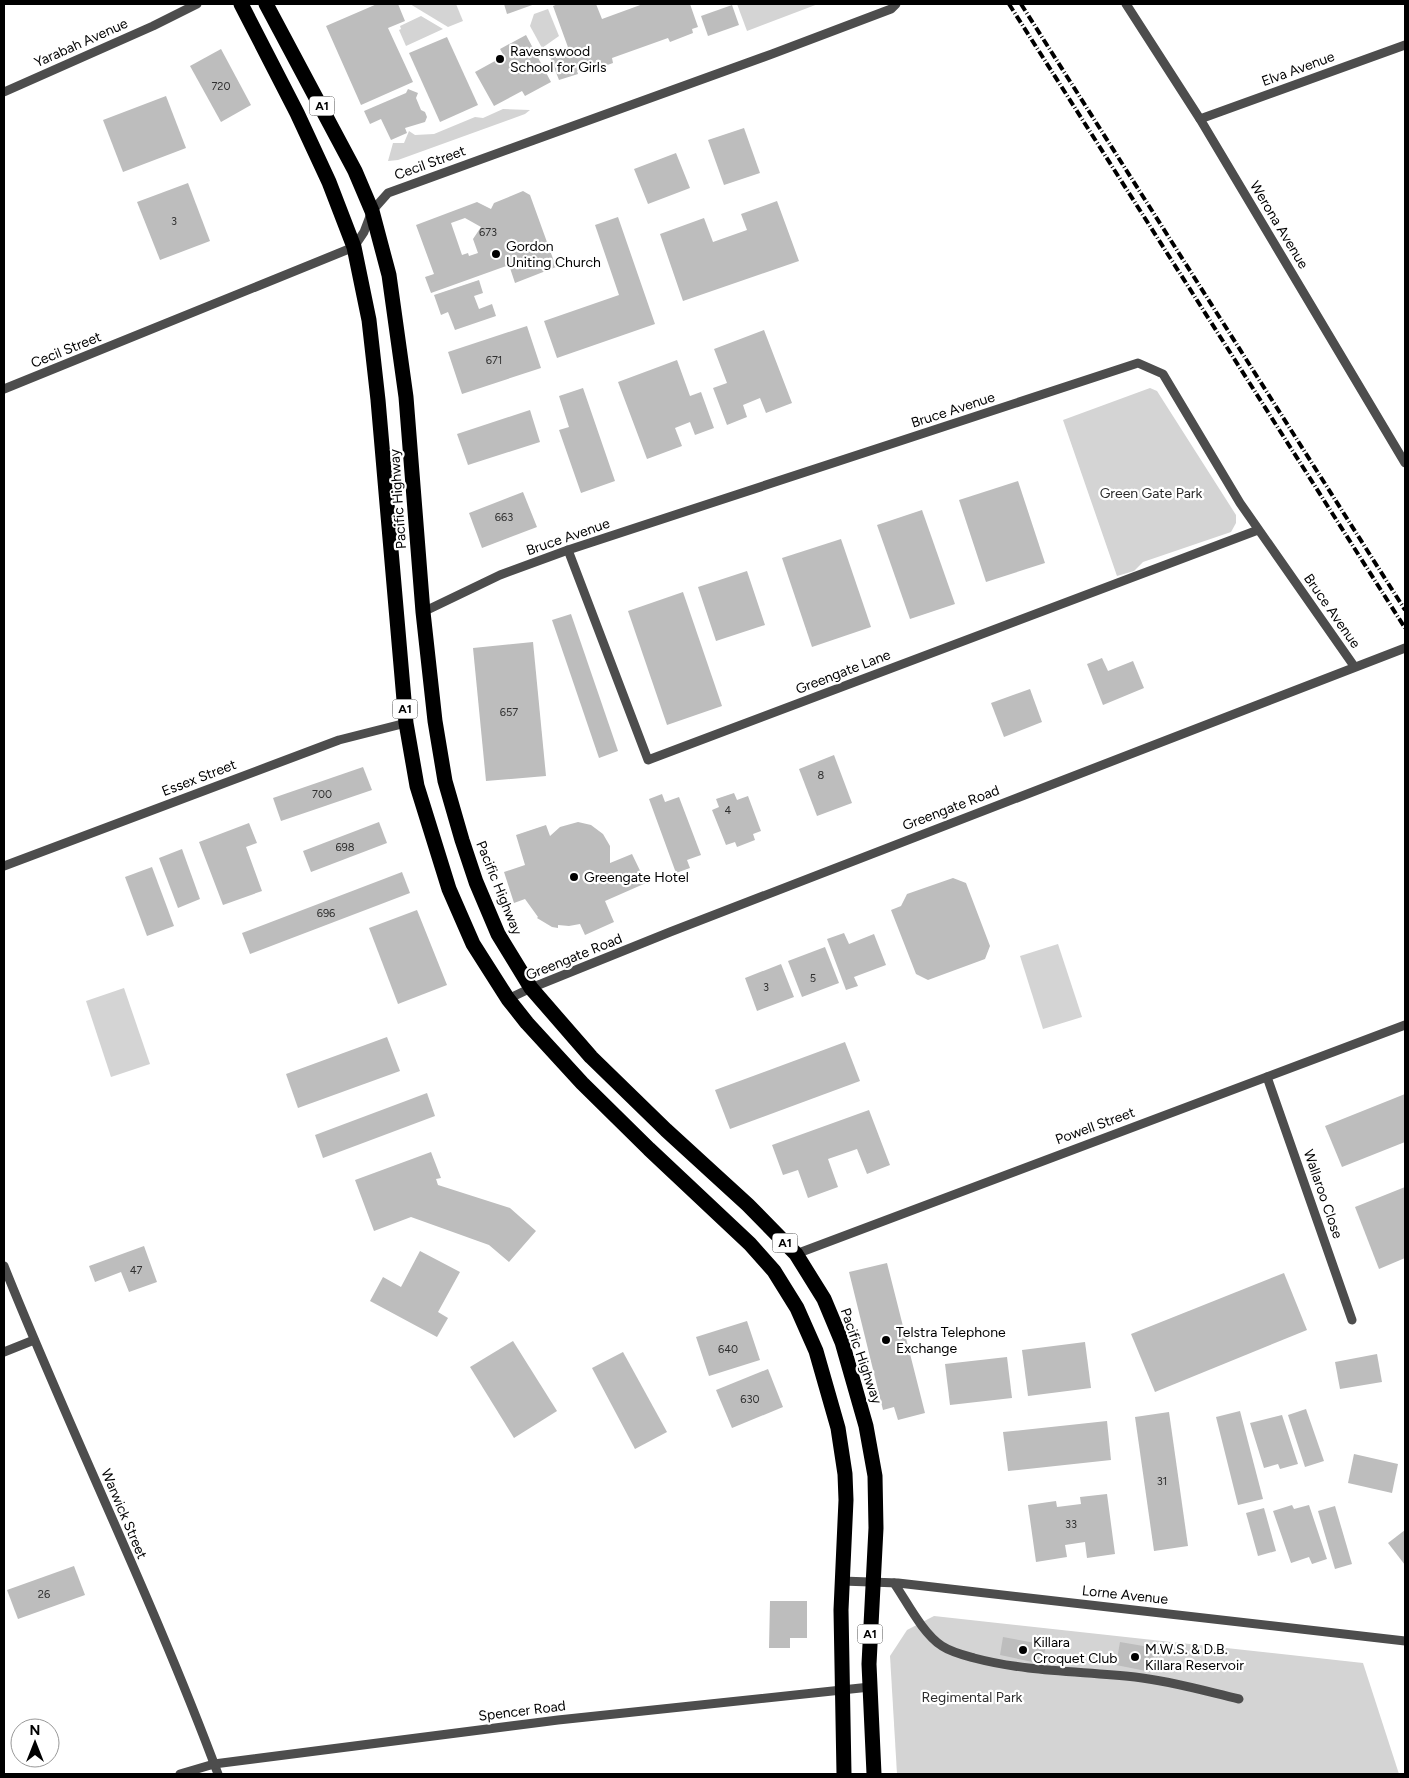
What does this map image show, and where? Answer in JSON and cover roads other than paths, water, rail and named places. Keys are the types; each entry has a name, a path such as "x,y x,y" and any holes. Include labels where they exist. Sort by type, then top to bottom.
{"highway":[{"name":"Pacific Highway","path":"241,4 330,182 354,247 369,320 378,400 406,723 417,786 449,889 473,944 508,999 527,1023 582,1083 750,1244 774,1271 797,1308 816,1351 827,1386 842,1450 846,1500 842,1581 844,1774"},
{"name":"Pacific Highway","path":"266,4 351,163 372,211 389,275 401,351 414,483 423,612 435,721 444,772 462,840 476,882 498,934 531,988 591,1057 666,1130 748,1205 796,1254 824,1299 842,1342 866,1426 875,1476 877,1502 869,1664 874,1774"}],"street":[{"name":"Yarabah Avenue","path":"4,92 153,26 196,4"},
{"name":"Cecil Street","path":"4,389 354,247 364,232 372,211 388,193 772,54 891,9 896,4"},
{"name":"Werona Avenue","path":"1126,4 1200,119 1404,459"},
{"name":"Elva Avenue","path":"1200,119 1405,45"},
{"name":"Bruce Avenue","path":"423,612 500,574 568,550 1138,362 1163,374 1258,530 1354,666"},
{"name":"Greengate Lane","path":"568,550 648,760 1258,530"},
{"name":"Greengate Road","path":"508,999 680,928 1354,666 1405,648"},
{"name":"Essex Street","path":"4,866 339,740 406,723"},
{"name":"Powell Street","path":"796,1254 1405,1025"},
{"name":"Wallaroo Close","path":"1267,1077 1352,1320"},
{"name":"Warwick Street","path":"4,1266 34,1340 190,1700 218,1774"},
{"path":"4,1352 34,1340"},
{"name":"Lorne Avenue","path":"842,1581 894,1583 1405,1641"},
{"path":"894,1583 928,1634 941,1646 957,1653 990,1662 1040,1670 1135,1677 1160,1681 1239,1699"},
{"name":"Spencer Road","path":"180,1774 214,1764 558,1720 870,1687"}],"railway":[{"path":"1009,4 1405,628"},
{"path":"1021,4 1405,610"}],"place":[{"name":"Ravenswood School for Girls","path":"500,59"},
{"name":"Gordon Uniting Church","path":"496,254"},
{"name":"Greengate Hotel","path":"574,877"},
{"name":"Telstra Telephone Exchange","path":"886,1340"},
{"name":"Killara Croquet Club","path":"1023,1650"},
{"name":"M.W.S. & D.B. Killara Reservoir","path":"1135,1657"}],"park label":[{"name":"Green Gate Park","path":"1151,493"},
{"name":"Regimental Park","path":"972,1697"}]}
